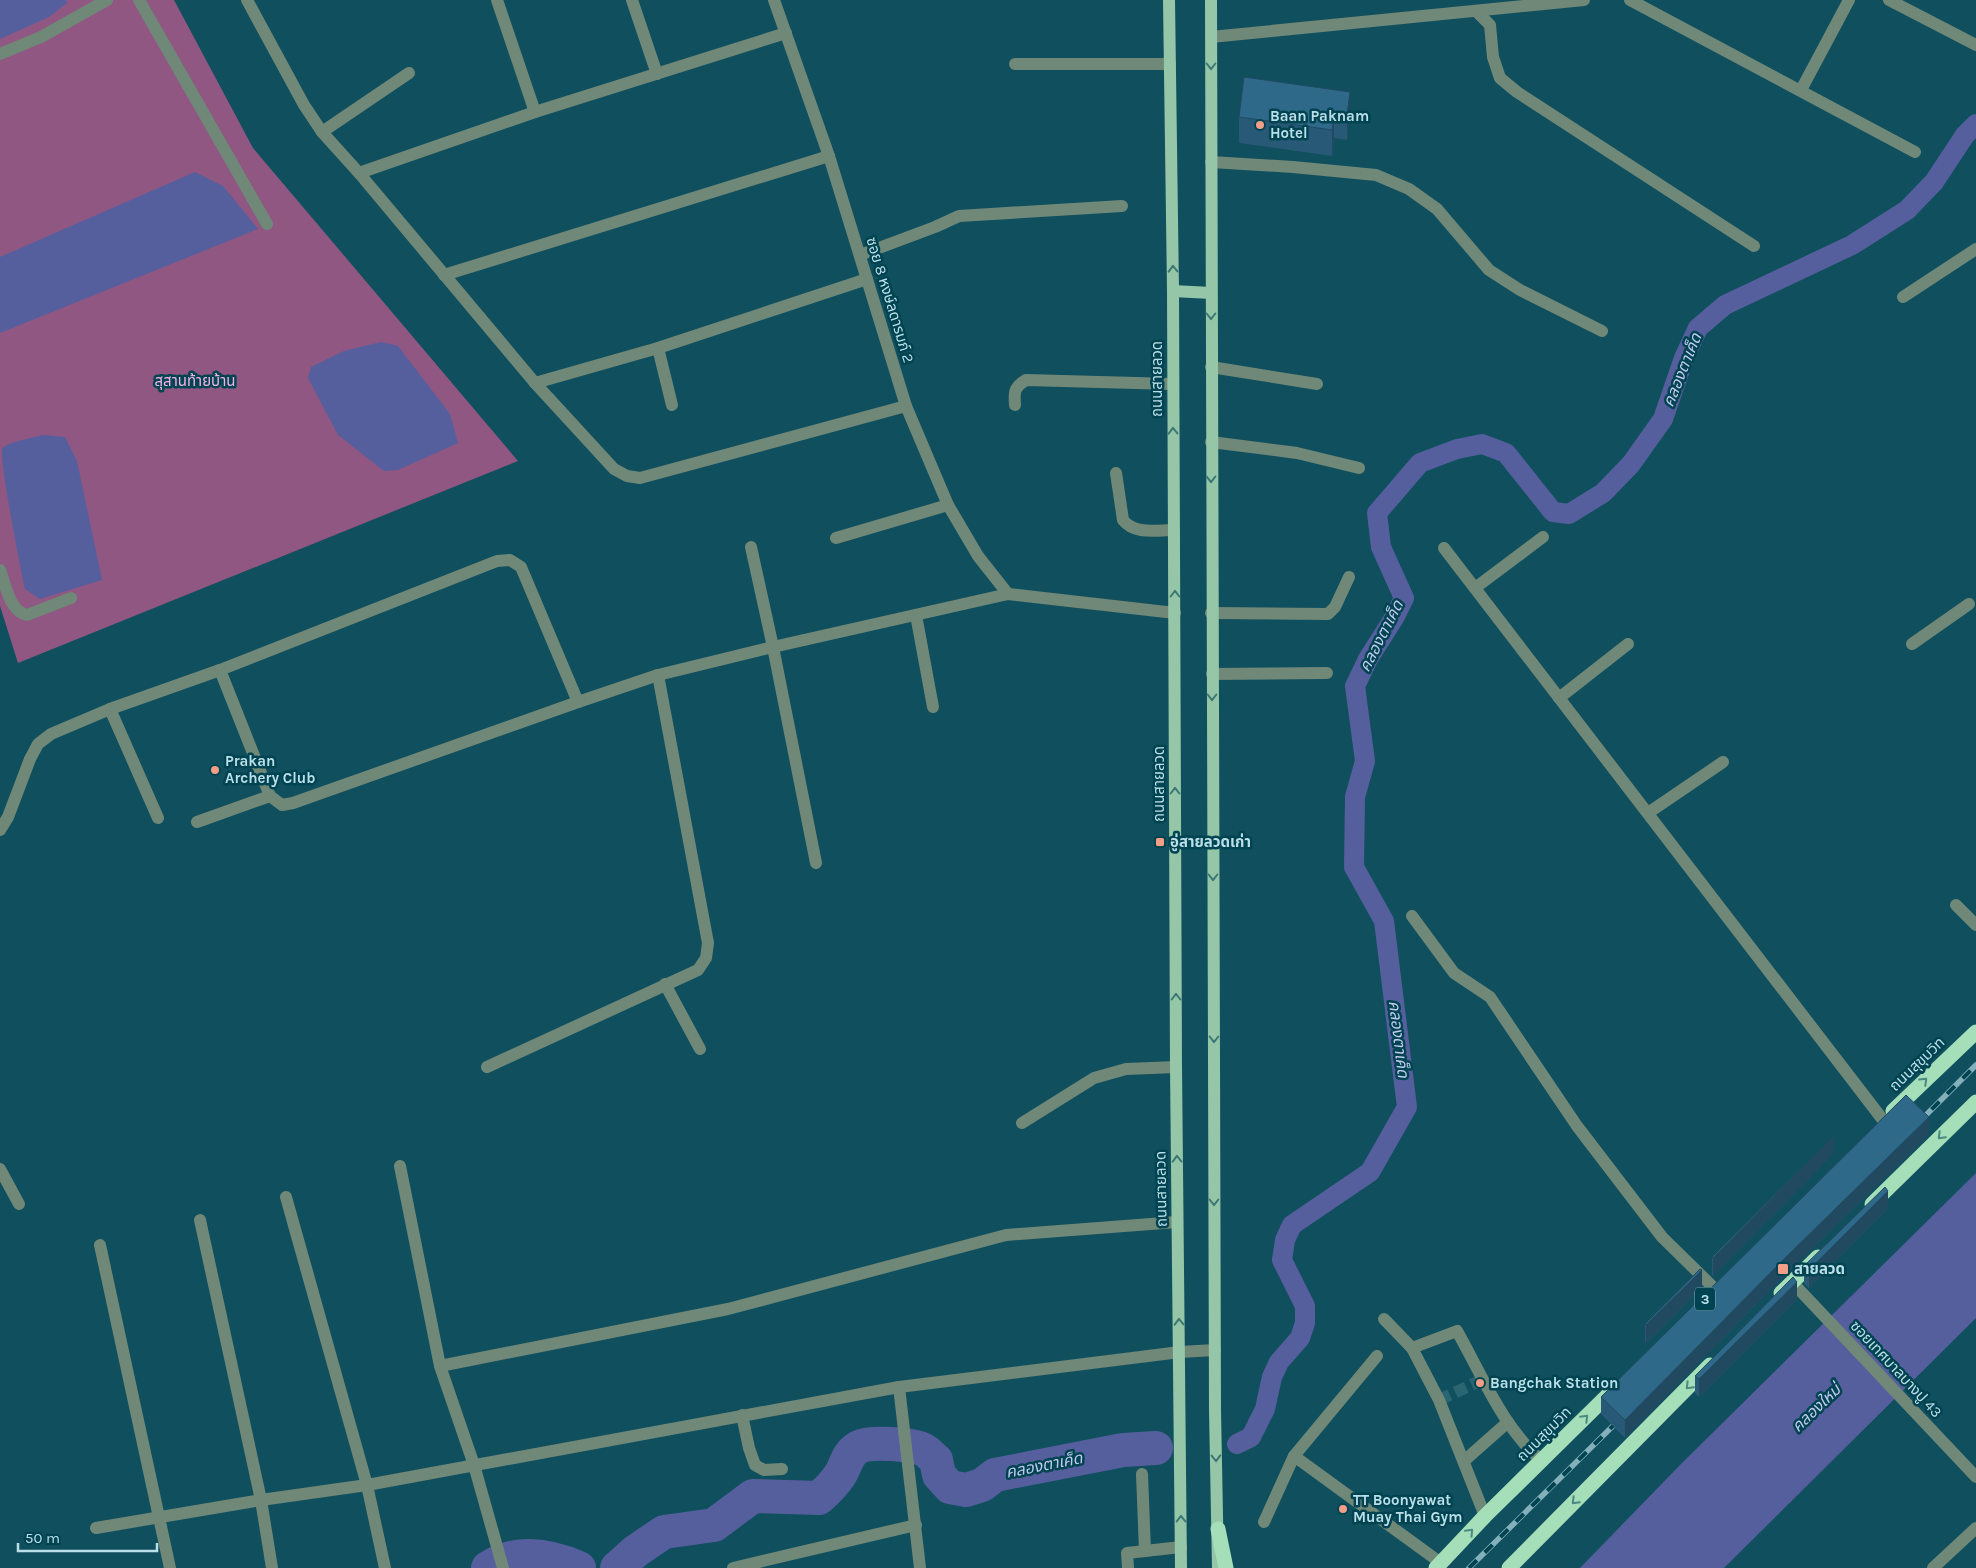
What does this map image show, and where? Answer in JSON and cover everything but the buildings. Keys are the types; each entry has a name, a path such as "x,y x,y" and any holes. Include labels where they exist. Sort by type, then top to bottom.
{"highway":[{"name":"ถนนสุขุมวิท","path":"1871,1132 1976,1032"},
{"path":"1861,1215 1976,1102"},
{"path":"1771,1303 1826,1248"},
{"name":"3","path":"1711,1293 1728,1276"},
{"path":"1508,1568 1723,1352"},
{"name":"ถนนสุขุมวิท","path":"1439,1566 1485,1516 1625,1378"},
{"path":"1218,1529 1226,1568"}],"main road":[{"name":"ถนนสายลวด","path":"1169,0 1173,292 1176,1067 1181,1568"},
{"path":"1210,0 1211,613 1218,1568"},
{"path":"1173,292 1211,293"}],"street":[{"path":"0,54 40,37 107,0"},
{"path":"139,0 267,224"},
{"path":"247,0 304,105 322,132 359,173 535,383 614,469 627,476 640,478 906,406"},
{"path":"497,0 535,112"},
{"path":"632,0 657,74"},
{"name":"ซอย 8 หงษ์ลดารมภ์ 2","path":"774,0 829,156 906,406 948,505 978,556 1008,594"},
{"path":"1211,37 1476,11 1530,3 1584,0"},
{"path":"1630,0 1915,152"},
{"path":"1801,90 1849,0"},
{"path":"1889,0 1976,45"},
{"path":"1476,11 1490,24 1493,57 1500,78 1511,88 1754,246"},
{"path":"359,173 535,112 786,34"},
{"path":"1015,64 1170,64"},
{"path":"322,132 409,73"},
{"path":"444,275 829,156"},
{"path":"1211,162 1376,175 1409,189 1437,209 1489,270 1520,290 1602,331"},
{"path":"860,254 936,227 959,216 1122,206"},
{"path":"1903,297 1976,249"},
{"path":"535,383 658,348 867,279"},
{"path":"658,348 672,405"},
{"path":"1211,367 1317,384"},
{"path":"1015,405 1014,390 1017,385 1026,380 1173,384"},
{"path":"1211,442 1297,453 1359,468"},
{"path":"1116,473 1123,520 1128,526 1138,530 1174,530"},
{"path":"836,538 948,505"},
{"path":"1475,588 1544,537"},
{"path":"751,547 816,862"},
{"path":"1444,548 1883,1120"},
{"path":"0,830 8,817 30,759 38,744 50,734 110,709 220,670 497,561 510,560 521,567 578,702"},
{"path":"0,570 12,603 21,614 28,615 71,598"},
{"path":"1211,613 1328,614 1335,607 1349,577"},
{"path":"220,670 270,796 275,802 282,805 293,803 578,702 658,676 773,647 1008,594 1175,613"},
{"path":"1912,644 1974,605"},
{"path":"916,615 933,707"},
{"path":"1559,698 1628,644"},
{"path":"1212,674 1327,673"},
{"path":"487,1067 698,970 706,958 708,943 658,676"},
{"path":"110,709 158,818"},
{"path":"1648,814 1723,762"},
{"path":"198,822 270,796"},
{"path":"1956,904 1976,924"},
{"path":"1412,916 1454,973 1490,997 1588,1141 1662,1237 1711,1293"},
{"path":"666,984 700,1049"},
{"path":"1022,1123 1094,1078 1126,1069 1176,1067"},
{"path":"400,1166 440,1366 474,1465 502,1568"},
{"path":"0,1169 19,1204"},
{"path":"286,1197 367,1485 385,1568"},
{"path":"200,1220 261,1500 272,1568"},
{"path":"440,1366 728,1309 1006,1235 1177,1222"},
{"path":"100,1245 157,1517 170,1568"},
{"name":"ซอยเทศบาลบางปู 43","path":"1792,1282 1976,1478"},
{"path":"1384,1319 1412,1348 1439,1400 1485,1516"},
{"path":"1412,1348 1457,1331 1508,1422 1529,1450 1542,1461"},
{"path":"96,1528 261,1500 367,1485 899,1387 1180,1352 1215,1350"},
{"path":"1264,1522 1294,1456 1377,1356"},
{"path":"899,1387 920,1568"},
{"path":"742,1415 755,1466 764,1470 782,1469"},
{"path":"1464,1460 1508,1422"},
{"path":"1294,1456 1439,1566"},
{"path":"1142,1474 1145,1551"},
{"path":"733,1568 916,1525"},
{"path":"1933,1568 1976,1528"},
{"path":"1128,1568 1127,1553 1181,1547"}],"green space":[{"name":"สุสานท้ายบ้าน","path":"0,0 174,0 253,148 518,461 18,663 0,606"}],"water":[{"path":"0,0 66,0 67,3 49,17 0,39"},
{"path":"195,172 223,186 258,229 0,333 0,257"},
{"path":"381,342 398,346 450,414 458,443 398,470 384,471 338,435 308,378 311,367 344,351"},
{"path":"42,435 65,437 77,461 102,580 40,599 25,589 7,494 2,449 14,442"},
{"name":"คลองใหม่","path":"1976,1173 1976,1318 1724,1568 1580,1568 1681,1464"}],"waterway":[{"name":"คลองตาเค็ด","path":"1237,1444 1251,1437 1265,1409 1272,1377 1279,1362 1300,1338 1305,1323 1305,1306 1282,1260 1285,1240 1292,1225 1370,1172 1407,1107 1384,921 1354,867 1355,797 1365,761 1355,686 1368,659 1394,618 1404,598 1381,547 1377,513 1420,463 1457,449 1482,444 1506,453 1553,512 1569,514 1603,493 1631,464 1663,419 1684,358 1698,328 1725,305 1852,245 1907,210 1934,182 1965,135 1976,124"},
{"name":"คลองตาเค็ด","path":"617,1568 636,1551 664,1532 714,1525 753,1496 819,1498 838,1478 849,1456 864,1445 891,1444 911,1446 924,1450 936,1460 939,1475 950,1487 966,1490 982,1485 995,1475 1123,1450 1156,1448"},
{"name":"คลองตาเค็ด","path":"488,1568 510,1558 522,1556 545,1557 579,1568"}],"tunnel":[{"path":"1439,1400 1484,1379"}],"railway":[{"path":"1916,1125 1976,1065"},
{"path":"1469,1568 1623,1416"}],"place":[{"name":"Baan Paknam Hotel","path":"1260,125"},
{"name":"Prakan Archery Club","path":"215,770"},
{"name":"อู่สายลวดเก่า","path":"1160,842"},
{"name":"สายลวด","path":"1783,1269"},
{"name":"Bangchak Station","path":"1480,1383"},
{"name":"TT Boonyawat Muay Thai Gym","path":"1343,1509"}]}
